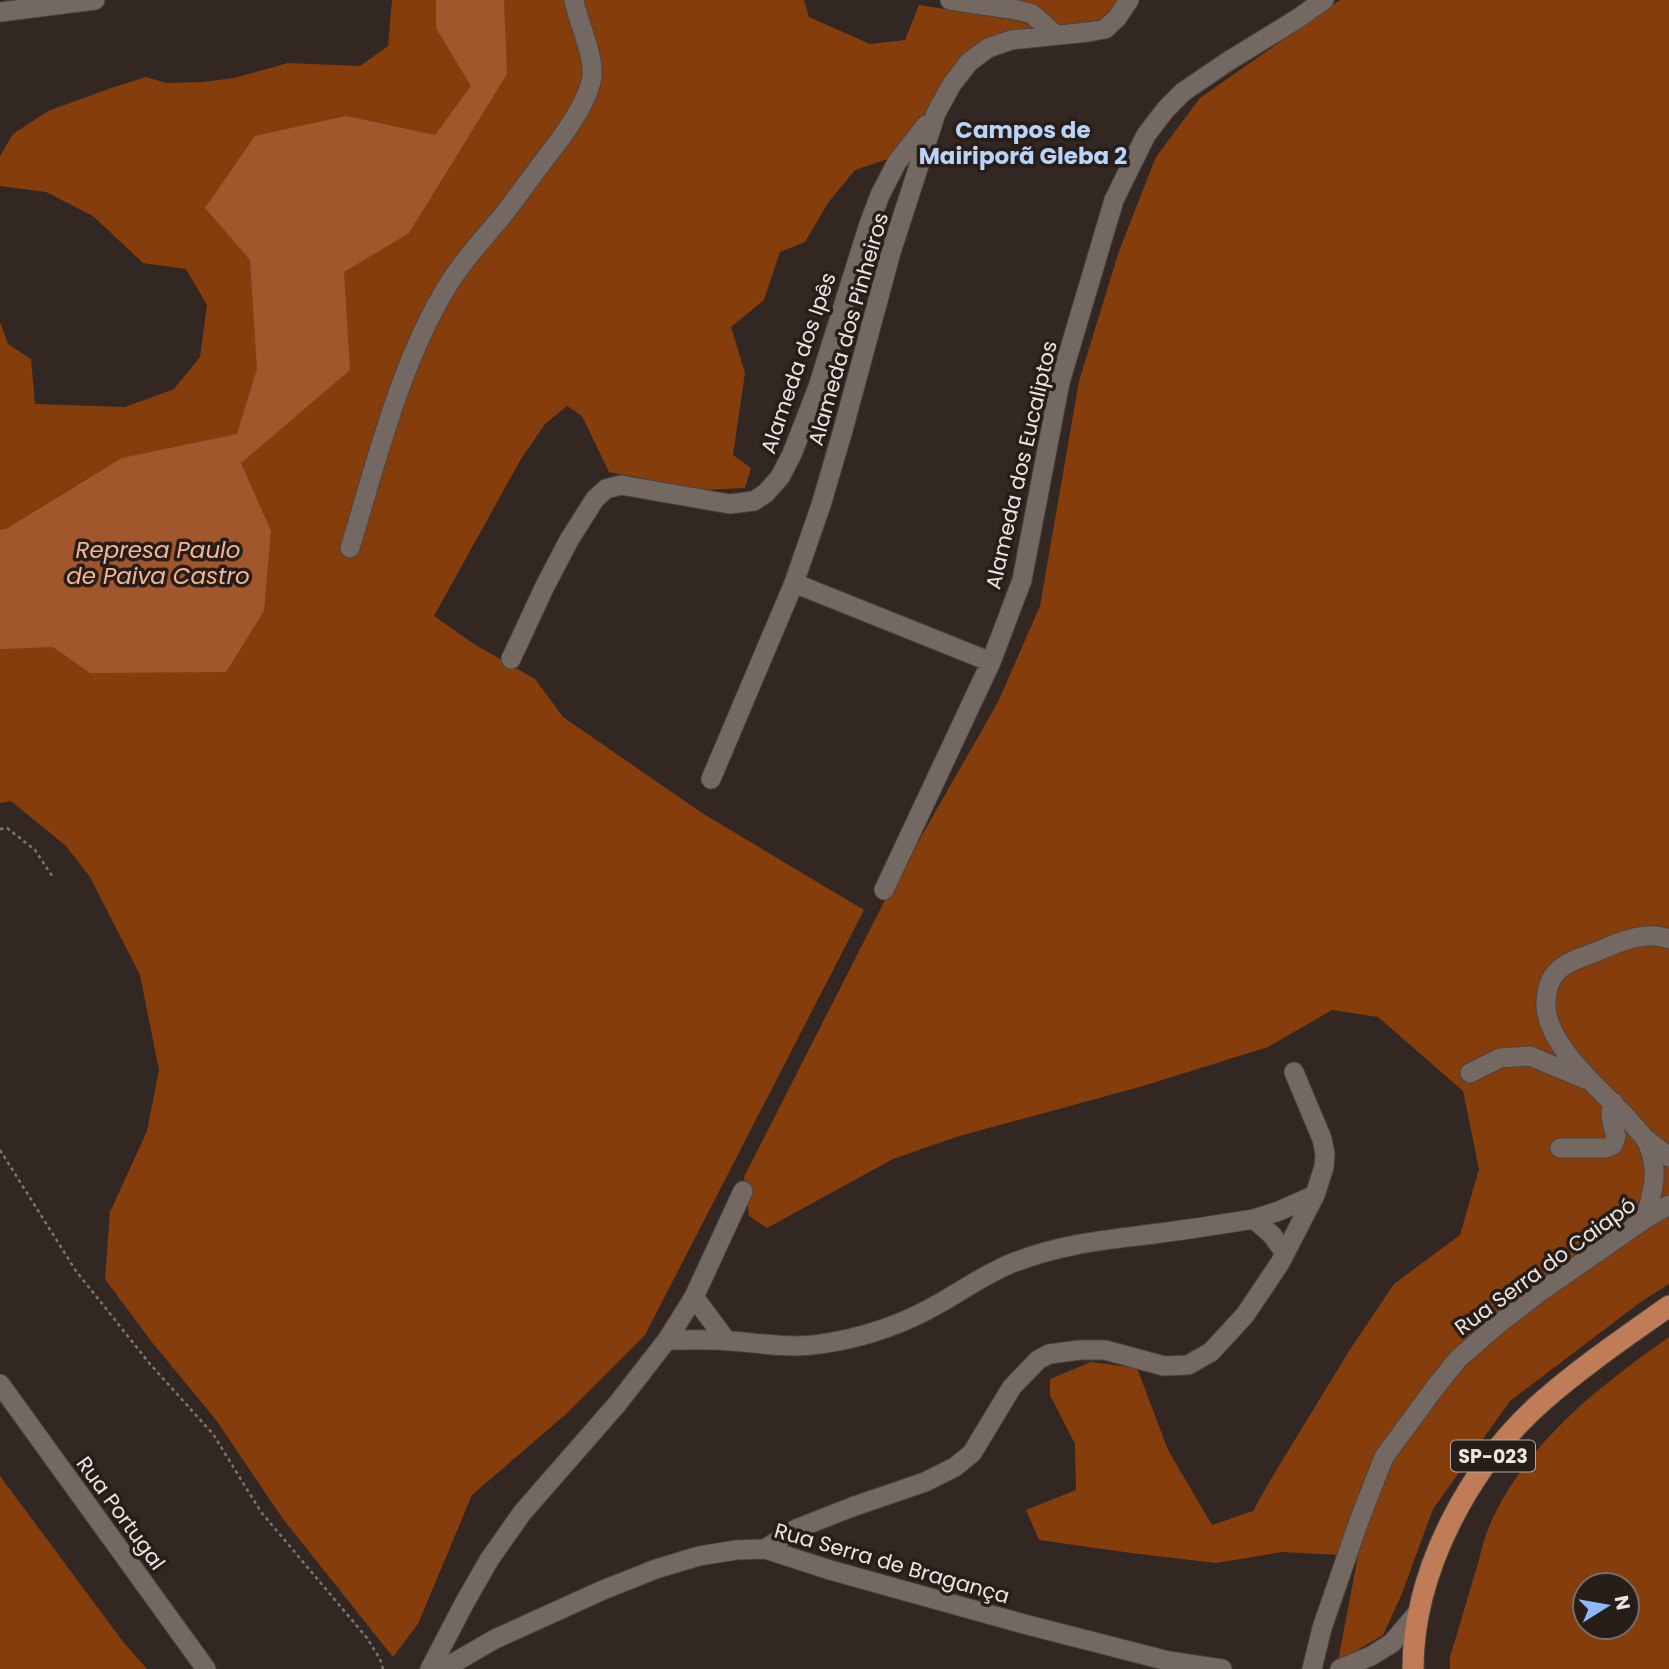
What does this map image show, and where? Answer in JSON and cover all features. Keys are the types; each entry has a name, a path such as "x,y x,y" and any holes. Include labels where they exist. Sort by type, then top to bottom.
{"main road":[{"name":"SP-023","path":"1413,1669 1419,1611 1430,1571 1446,1531 1482,1470 1512,1431 1544,1399 1669,1307"}],"street":[{"path":"0,12 95,0"},
{"path":"350,548 394,404 431,313 450,281 562,137 587,94 592,78 592,66 574,0"},
{"path":"950,0 1032,14 1056,35"},
{"name":"Alameda dos Pinheiros","path":"711,779 794,583 821,505 891,252 936,113 952,84 969,62 988,48 1011,40 1105,29 1117,18 1129,0"},
{"name":"Alameda dos Eucaliptos","path":"884,890 991,662 1022,580 1060,382 1114,200 1146,135 1183,92 1324,0"},
{"name":"Alameda dos Ipês","path":"511,659 569,540 594,499 606,489 621,485 730,504 754,501 766,494 780,477 792,454 818,387 880,195 897,163 936,113"},
{"path":"794,583 991,662"},
{"path":"1669,939 1648,935 1567,963 1549,982 1546,1011 1550,1028 1563,1049 1646,1139 1669,1157"},
{"path":"1470,1073 1500,1058 1530,1056 1592,1083"},
{"path":"765,1549 796,1529 925,1482 955,1467 972,1452 1012,1387 1038,1360 1049,1354 1105,1350 1164,1366 1188,1365 1210,1352 1245,1315 1280,1263 1315,1195 1324,1167 1322,1139 1294,1072"},
{"path":"1560,1148 1606,1148 1613,1144 1616,1136 1610,1111 1613,1102"},
{"path":"1645,1219 1655,1182 1655,1170 1646,1139"},
{"path":"430,1669 489,1560 522,1513 585,1443 667,1340 694,1297 743,1191"},
{"path":"667,1340 818,1345 852,1338 912,1317 1012,1263 1072,1244 1254,1219 1315,1195"},
{"name":"Rua Serra do Caiapó","path":"1312,1669 1322,1628 1384,1457 1416,1413 1458,1359 1497,1325 1540,1292 1669,1205"},
{"path":"1254,1219 1272,1235 1285,1254"},
{"path":"694,1297 726,1340"},
{"name":"Rua Portugal","path":"0,1384 206,1669"},
{"name":"Rua Serra de Bragança","path":"443,1669 495,1639 656,1569 699,1556 765,1549 1024,1624 1168,1661 1222,1669"},
{"path":"1340,1669 1371,1656 1392,1643 1419,1611"}],"path":[{"path":"0,829 7,828 35,850 52,876"},
{"path":"0,1150 76,1271 150,1364 213,1434 261,1512 367,1638 383,1669"}],"shaded area":[{"path":"392,0 804,0 809,17 870,44 905,40 919,5 1020,21 1041,31 988,42 931,106 891,158 855,170 828,203 805,242 780,252 764,300 731,327 745,373 733,455 751,468 745,488 704,490 609,472 582,416 567,406 545,424 521,459 434,616 474,644 535,679 563,717 702,813 864,910 645,1335 566,1414 472,1495 418,1624 393,1657 283,1519 216,1420 151,1341 105,1279 110,1212 147,1131 159,1070 140,975 90,877 66,846 11,801 0,803 0,322 8,344 31,359 35,404 125,407 174,389 200,357 207,305 186,269 143,263 93,216 46,192 0,186 0,156 13,134 48,111 146,77 166,83 203,82 234,78 288,63 360,66 388,46"},
{"path":"980,0 1118,0 1110,17 1092,25 1060,29"},
{"path":"1340,0 1669,0 1669,1284 1642,1301 1510,1401 1433,1509 1401,1596 1383,1635 1338,1661 1358,1556 1282,1552 1216,1563 1131,1553 1039,1540 1026,1510 1076,1490 1075,1444 1050,1395 1050,1379 1091,1362 1137,1368 1168,1450 1212,1525 1253,1511 1349,1351 1394,1284 1460,1235 1479,1169 1463,1091 1378,1017 1332,1010 1268,1047 1143,1086 956,1137 893,1159 767,1228 749,1216 744,1177 885,900 998,702 1040,606 1079,381 1119,251 1156,157 1200,98"},
{"path":"1669,1337 1669,1669 1450,1669 1450,1657 1488,1529 1503,1499 1542,1445 1589,1398"},
{"path":"0,1476 124,1643 147,1669 0,1669"}],"water":[{"name":"Represa Paulo de Paiva Castro","path":"436,0 504,0 507,74 409,233 344,272 350,370 241,463 271,531 264,611 226,672 90,673 53,647 0,649 0,530 6,529 122,458 237,434 257,369 250,260 205,208 255,136 346,116 435,135 471,86 436,28"}],"district":[{"name":"Campos de Mairiporã Gleba 2","path":"1023,143"}]}
